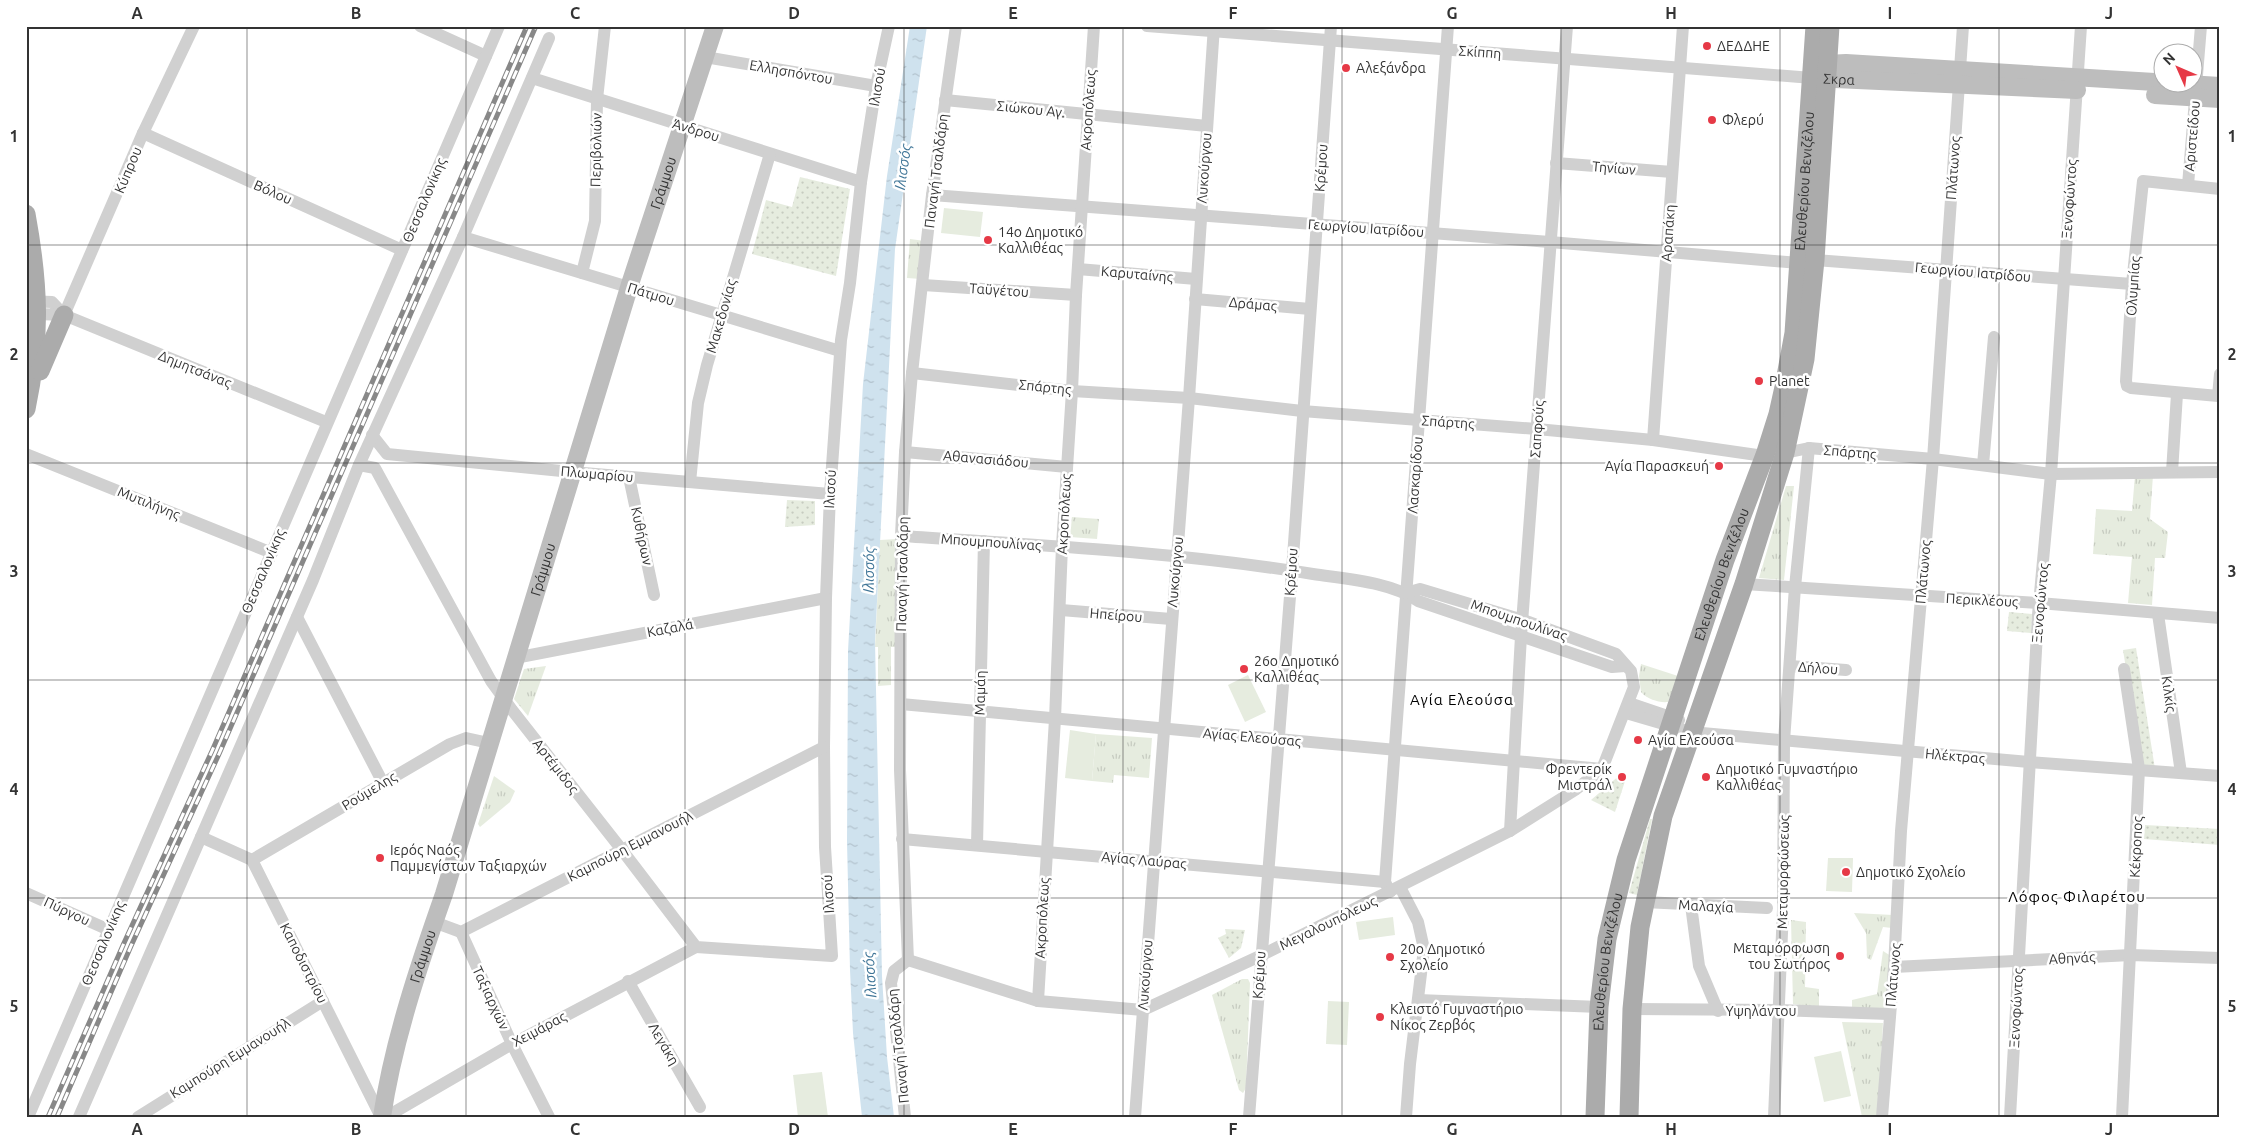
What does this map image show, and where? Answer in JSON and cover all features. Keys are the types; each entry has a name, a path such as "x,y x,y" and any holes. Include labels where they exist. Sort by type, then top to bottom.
{"main road":[{"name":"Ελευθερίου Βενιζέλου","path":"1815,26 1822,73"},
{"name":"Ελευθερίου Βενιζέλου","path":"1629,1117 1632,1010 1644,902 1663,816 1744,584 1785,453 1805,359 1807,262 1822,73 1830,26"},
{"path":"26,214 34,256 34,305 37,349 26,408"},
{"name":"Ελευθερίου Βενιζέλου","path":"1595,1117 1599,1008 1607,939 1626,860 1724,560 1765,455 1778,414 1807,262"},
{"path":"26,408 64,315"}],"street":[{"name":"Κύπρου","path":"64,315 144,133 194,26"},
{"path":"420,26 486,56"},
{"name":"Θεσσαλονίκης","path":"28,1117 272,553 326,422 499,26"},
{"name":"Περιβολιών","path":"582,274 595,221 596,99 605,26"},
{"name":"Γράμμου","path":"381,1117 415,980 629,288 715,26"},
{"name":"Ιλισού","path":"696,947 832,956 825,847 824,747 826,598 830,494 840,351 850,283 861,182 876,86 889,26"},
{"name":"Παναγή Τσαλδάρη","path":"905,1117 891,984 894,971 908,960 902,839 901,536 905,452 912,373 932,195 956,26"},
{"name":"Ακροπόλεως","path":"1038,1002 1045,852 1061,610 1062,546 1076,295 1094,26"},
{"name":"Σκίππη","path":"1147,26 1214,29 1330,40 1680,67 1822,73"},
{"name":"Κρέμου","path":"1248,1117 1266,871 1292,571 1330,26"},
{"name":"Λασκαρίδου","path":"1392,887 1395,750 1448,26"},
{"name":"Σαπφούς","path":"1510,831 1513,761 1567,26"},
{"name":"Αραπάκη","path":"1653,440 1683,26"},
{"name":"Πλάτωνος","path":"1882,1117 1894,967 1901,830 1933,459 1963,26"},
{"name":"Ξενοφώντος","path":"2010,1117 2039,603 2052,474 2081,26"},
{"name":"Αριστείδου","path":"2200,42 2201,26"},
{"name":"Λυκούργου","path":"1135,1117 1189,398 1214,29"},
{"path":"79,1117 297,617 372,435 463,237 549,38"},
{"name":"Ελλησπόντου","path":"705,57 876,86"},
{"name":"Σκρα","path":"1822,73 2154,89"},
{"name":"Άνδρου","path":"532,78 861,182"},
{"name":"Σκρα","path":"2204,89 2220,86"},
{"name":"Αριστείδου","path":"2196,92 2188,185 2220,189"},
{"name":"Σκρα","path":"2199,92 2220,99"},
{"name":"Σιώκου Αγ.","path":"945,100 1207,126"},
{"name":"Βόλου","path":"144,133 402,250"},
{"name":"Μακεδονίας","path":"690,482 698,403 706,365 770,154"},
{"name":"Τηνίων","path":"1556,163 1672,172"},
{"name":"Ολυμπίας","path":"2177,394 2128,386 2126,381 2132,284 2143,182 2188,185"},
{"name":"Γεωργίου Ιατρίδου","path":"932,195 1667,252 2132,284"},
{"name":"Πάτμου","path":"463,237 840,351"},
{"name":"Καρυταίνης","path":"1078,269 1196,279"},
{"name":"Ταϋγέτου","path":"923,284 1076,295"},
{"name":"Δράμας","path":"1195,299 1310,309"},
{"name":"Δημητσάνας","path":"34,305 52,302 64,315 326,422"},
{"path":"1983,464 1994,338"},
{"name":"Σπάρτης","path":"912,373 1072,391 1189,398 1302,411 1653,440 1765,455 1809,448 1983,464 2052,474 2220,472"},
{"path":"2172,472 2177,394 2218,396 2220,374"},
{"name":"Πλωμαρίου","path":"372,435 387,454 830,494"},
{"name":"Μεταμορφώσεως","path":"1774,1117 1783,910 1784,740 1795,587 1809,448"},
{"name":"Αθανασιάδου","path":"905,452 1067,467"},
{"name":"Μυτιλήνης","path":"26,454 272,553"},
{"name":"Αρτέμιδος","path":"359,465 375,468 482,666 503,698 696,947"},
{"name":"Κυθήρων","path":"630,477 654,595"},
{"name":"Μπουμπουλίνας","path":"901,536 1062,546 1176,557 1356,581 1406,593 1418,601 1612,667 1625,666"},
{"name":"Μαμάη","path":"977,845 984,541"},
{"name":"Περικλέους","path":"1744,584 2039,603 2220,618"},
{"name":"Μπουμπουλίνας","path":"1406,593 1420,589 1523,620 1616,654 1634,677 1634,687 1627,708"},
{"name":"Καζαλά","path":"515,658 826,598"},
{"name":"Ηπείρου","path":"1061,610 1171,619"},
{"name":"Κιλκίς","path":"2158,614 2181,773"},
{"path":"297,617 383,784"},
{"name":"Δήλου","path":"1790,666 1846,670"},
{"name":"Κέκροπος","path":"2122,1117 2139,769 2124,669"},
{"name":"Αγίας Ελεούσας","path":"901,704 1602,770"},
{"path":"1627,708 1671,721 1691,732"},
{"name":"Μεγαλουπόλεως","path":"908,960 1038,1002 1142,1010 1260,956 1392,887 1510,831 1576,790 1602,770 1627,708"},
{"name":"Ηλέκτρας","path":"1691,732 1908,752 2220,776"},
{"name":"Ρούμελης","path":"252,860 458,740 473,738 489,742"},
{"name":"Καμπούρη Εμμανουήλ","path":"461,932 824,747"},
{"path":"201,837 252,860"},
{"name":"Αγίας Λαύρας","path":"902,839 1266,871 1392,887"},
{"name":"Καποδιστρίου","path":"252,860 381,1117"},
{"path":"1392,887 1418,922 1424,949 1410,1064 1406,1117"},
{"name":"Πύργου","path":"26,893 109,930"},
{"name":"Μαλαχία","path":"1644,902 1691,906 1767,908"},
{"path":"1691,906 1700,966 1718,1011"},
{"path":"434,922 461,932"},
{"name":"Ταξιαρχών","path":"461,932 512,1044 549,1117"},
{"name":"Χειμάρας","path":"386,1117 512,1044 628,981 696,947"},
{"name":"Αθηνάς","path":"1894,967 2131,956 2220,958"},
{"name":"Λεγάκη","path":"628,981 700,1107"},
{"name":"Καμπούρη Εμμανουήλ","path":"141,1116 323,1000"},
{"path":"1418,1000 1599,1008"},
{"name":"Υψηλάντου","path":"1632,1010 1778,1010 1889,1014"}],"green space":[{"path":"800,177 850,189 836,276 752,254 766,200 792,207"},
{"path":"944,208 983,212 980,237 941,233"},
{"path":"910,239 925,241 921,279 907,278"},
{"path":"2135,475 2153,475 2150,519 2168,532 2165,558 2155,558 2152,605 2128,603 2132,557 2093,554 2096,509 2132,511"},
{"path":"1786,486 1794,486 1784,580 1759,578"},
{"path":"787,500 815,501 815,525 785,527"},
{"path":"1072,517 1099,519 1097,539 1070,537"},
{"path":"897,539 898,647 891,647 891,685 878,686 878,647 875,647 880,540"},
{"path":"2009,612 2032,614 2031,633 2007,631"},
{"path":"2136,648 2155,769 2142,768 2123,650"},
{"path":"1641,664 1678,676 1668,702 1653,700 1641,692 1639,676"},
{"path":"546,666 528,716 514,699 524,669"},
{"path":"1248,675 1266,712 1245,722 1228,685"},
{"path":"1070,730 1096,734 1092,781 1065,778"},
{"path":"1096,734 1152,738 1149,778 1114,775 1113,783 1092,781"},
{"path":"1621,774 1623,779 1627,775 1615,812 1591,800"},
{"path":"494,776 515,791 510,802 480,827 478,824"},
{"path":"1650,819 1652,819 1637,895 1629,893"},
{"path":"2145,825 2220,829 2220,845 2144,839"},
{"path":"1828,858 1853,858 1852,892 1826,891"},
{"path":"1854,913 1893,915 1892,928 1883,927 1871,960 1867,958 1866,933"},
{"path":"1393,917 1395,935 1359,940 1356,922"},
{"path":"1791,920 1806,922 1805,987 1819,989 1819,1008 1793,1004"},
{"path":"1225,929 1245,930 1241,948 1229,958 1218,938 1226,934"},
{"path":"1883,951 1891,956 1886,1008 1852,1008 1852,1000 1877,994"},
{"path":"1242,979 1248,979 1250,983 1246,1088 1243,1093 1239,1090 1212,995"},
{"path":"1328,1001 1349,1002 1347,1045 1326,1044"},
{"path":"1842,1022 1883,1023 1878,1117 1862,1117"},
{"path":"1841,1051 1851,1096 1824,1102 1814,1057"},
{"path":"822,1072 828,1117 798,1117 793,1075"}],"water":[{"name":"Ιλισσός","path":"910,26 927,26 895,249 875,641 882,976 887,1057 894,1117 862,1117 853,1033 850,970 847,842 848,651 863,384 887,176"}],"railway":[{"path":"48,1117 124,943 212,751 527,26"},
{"path":"57,1117 131,946 219,754 536,26"}],"place":[{"name":"ΔΕΔΔΗΕ","path":"1707,46"},
{"name":"Αλεξάνδρα","path":"1346,68"},
{"name":"Φλερύ","path":"1712,120"},
{"name":"14ο Δημοτικό Καλλιθέας","path":"988,240"},
{"name":"Planet","path":"1759,381"},
{"name":"Αγία Παρασκευή","path":"1719,466"},
{"name":"26ο Δημοτικό Καλλιθέας","path":"1244,669"},
{"name":"Αγία Ελεούσα","path":"1638,740"},
{"name":"Φρεντερίκ Μιστράλ","path":"1622,777"},
{"name":"Δημοτικό Γυμναστήριο Καλλιθέας","path":"1706,777"},
{"name":"Ιερός Ναός Παμμεγίστων Ταξιαρχών","path":"380,858"},
{"name":"Δημοτικό Σχολείο","path":"1846,872"},
{"name":"Μεταμόρφωση του Σωτήρος","path":"1840,956"},
{"name":"20ο Δημοτικό Σχολείο","path":"1390,957"},
{"name":"Κλειστό Γυμναστήριο Νίκος Ζερβός","path":"1380,1017"}],"district":[{"name":"Αγία Ελεούσα","path":"1462,700"},
{"name":"Λόφος Φιλαρέτου","path":"2077,897"}]}
